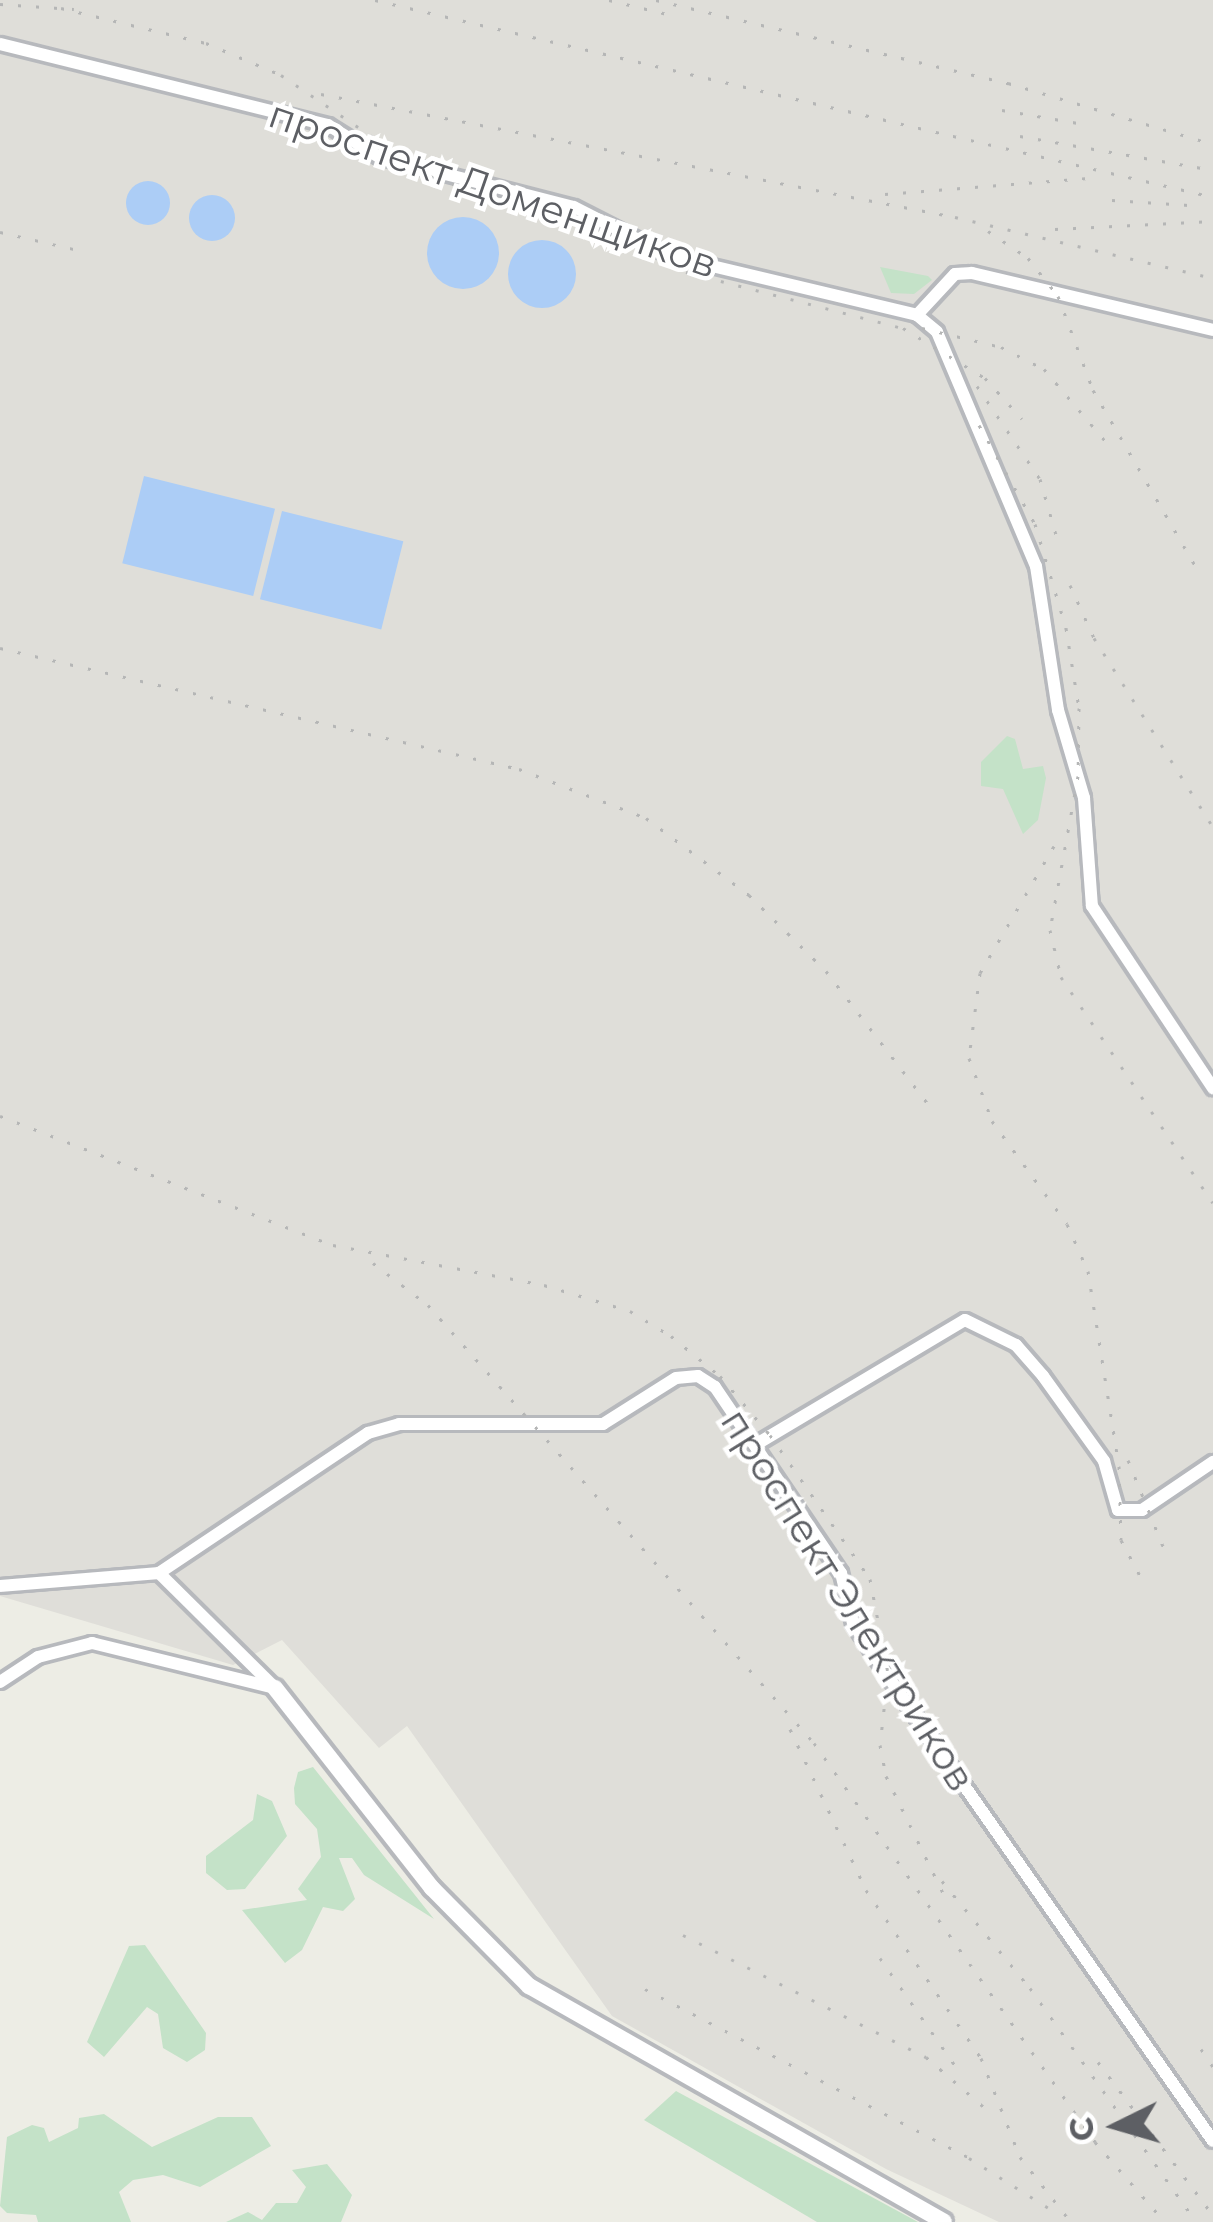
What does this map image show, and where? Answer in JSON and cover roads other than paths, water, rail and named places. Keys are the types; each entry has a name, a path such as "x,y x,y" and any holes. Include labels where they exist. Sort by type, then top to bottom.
{"street":[{"name":"проспект Доменщиков","path":"0,44 328,125 379,158 574,207 670,256 917,315"},
{"path":"1213,330 972,273 955,274 917,315 937,332 1036,566 1052,634 1058,710 1084,798 1092,906 1213,1088"},
{"path":"755,1445 965,1320 1016,1345 1043,1376 1104,1461 1118,1510 1142,1510 1213,1462"},
{"name":"проспект Электриков","path":"159,1574 342,1447 399,1424 603,1424 676,1378 698,1376 716,1387 841,1573 854,1623 898,1691 1213,2141"},
{"path":"0,1586 159,1574 246,1655 432,1888 529,1986 944,2222"},
{"path":"0,1682 38,1657 92,1643 274,1688"}],"water":[{"path":"148,181 163,188 170,203 163,218 148,225 133,218 126,203 133,188"},
{"path":"212,195 228,202 235,218 228,234 212,241 196,234 189,218 196,202"},
{"path":"463,217 488,228 499,253 488,278 463,289 438,278 427,253 438,228"},
{"path":"542,240 566,250 576,274 566,298 542,308 518,298 508,274 518,250"},
{"path":"144,476 275,509 253,596 122,563"},
{"path":"282,511 403,541 381,630 260,599"}],"railway":[{"path":"375,0 1213,197"},
{"path":"609,0 671,15"},
{"path":"656,0 1008,83 1213,144"},
{"path":"0,4 74,9"},
{"path":"61,8 206,43 281,75 435,179 578,218 686,272 903,328 985,378 1022,419"},
{"path":"321,94 955,217 1213,278"},
{"path":"1002,110 1084,124"},
{"path":"1020,136 1213,170"},
{"path":"885,194 1088,178"},
{"path":"1112,200 1189,205"},
{"path":"1055,229 1213,221"},
{"path":"988,231 1028,258 1058,296 1093,390 1197,569"},
{"path":"0,232 82,251"},
{"path":"922,328 1001,347 1044,369 1107,443"},
{"path":"977,386 1040,479 1059,545"},
{"path":"979,425 1035,524 1066,628 1079,708 1078,776 1050,930 1061,977 1213,1203"},
{"path":"1070,585 1094,638 1213,827"},
{"path":"0,648 519,769 646,818 749,895 826,971 935,1113"},
{"path":"1054,846 980,973 969,1058 992,1121 1067,1224 1088,1271 1119,1466 1121,1540 1140,1575"},
{"path":"0,1116 333,1245 544,1285 630,1311 671,1336 720,1376 770,1435 870,1579 888,1673 880,1745 886,1776 945,1897"},
{"path":"373,1263 428,1305 814,1743 1095,2142 1165,2222"},
{"path":"1128,1460 1167,1556"},
{"path":"790,1729 866,1890 981,2058 1020,2157 1071,2222"},
{"path":"942,1881 1030,1988 1196,2222"},
{"path":"683,1935 926,2057 986,2109"},
{"path":"880,1958 961,2074"},
{"path":"645,1989 969,2158 1055,2212"},
{"path":"1201,2049 1213,2067"},
{"path":"1098,2062 1213,2215"}]}
